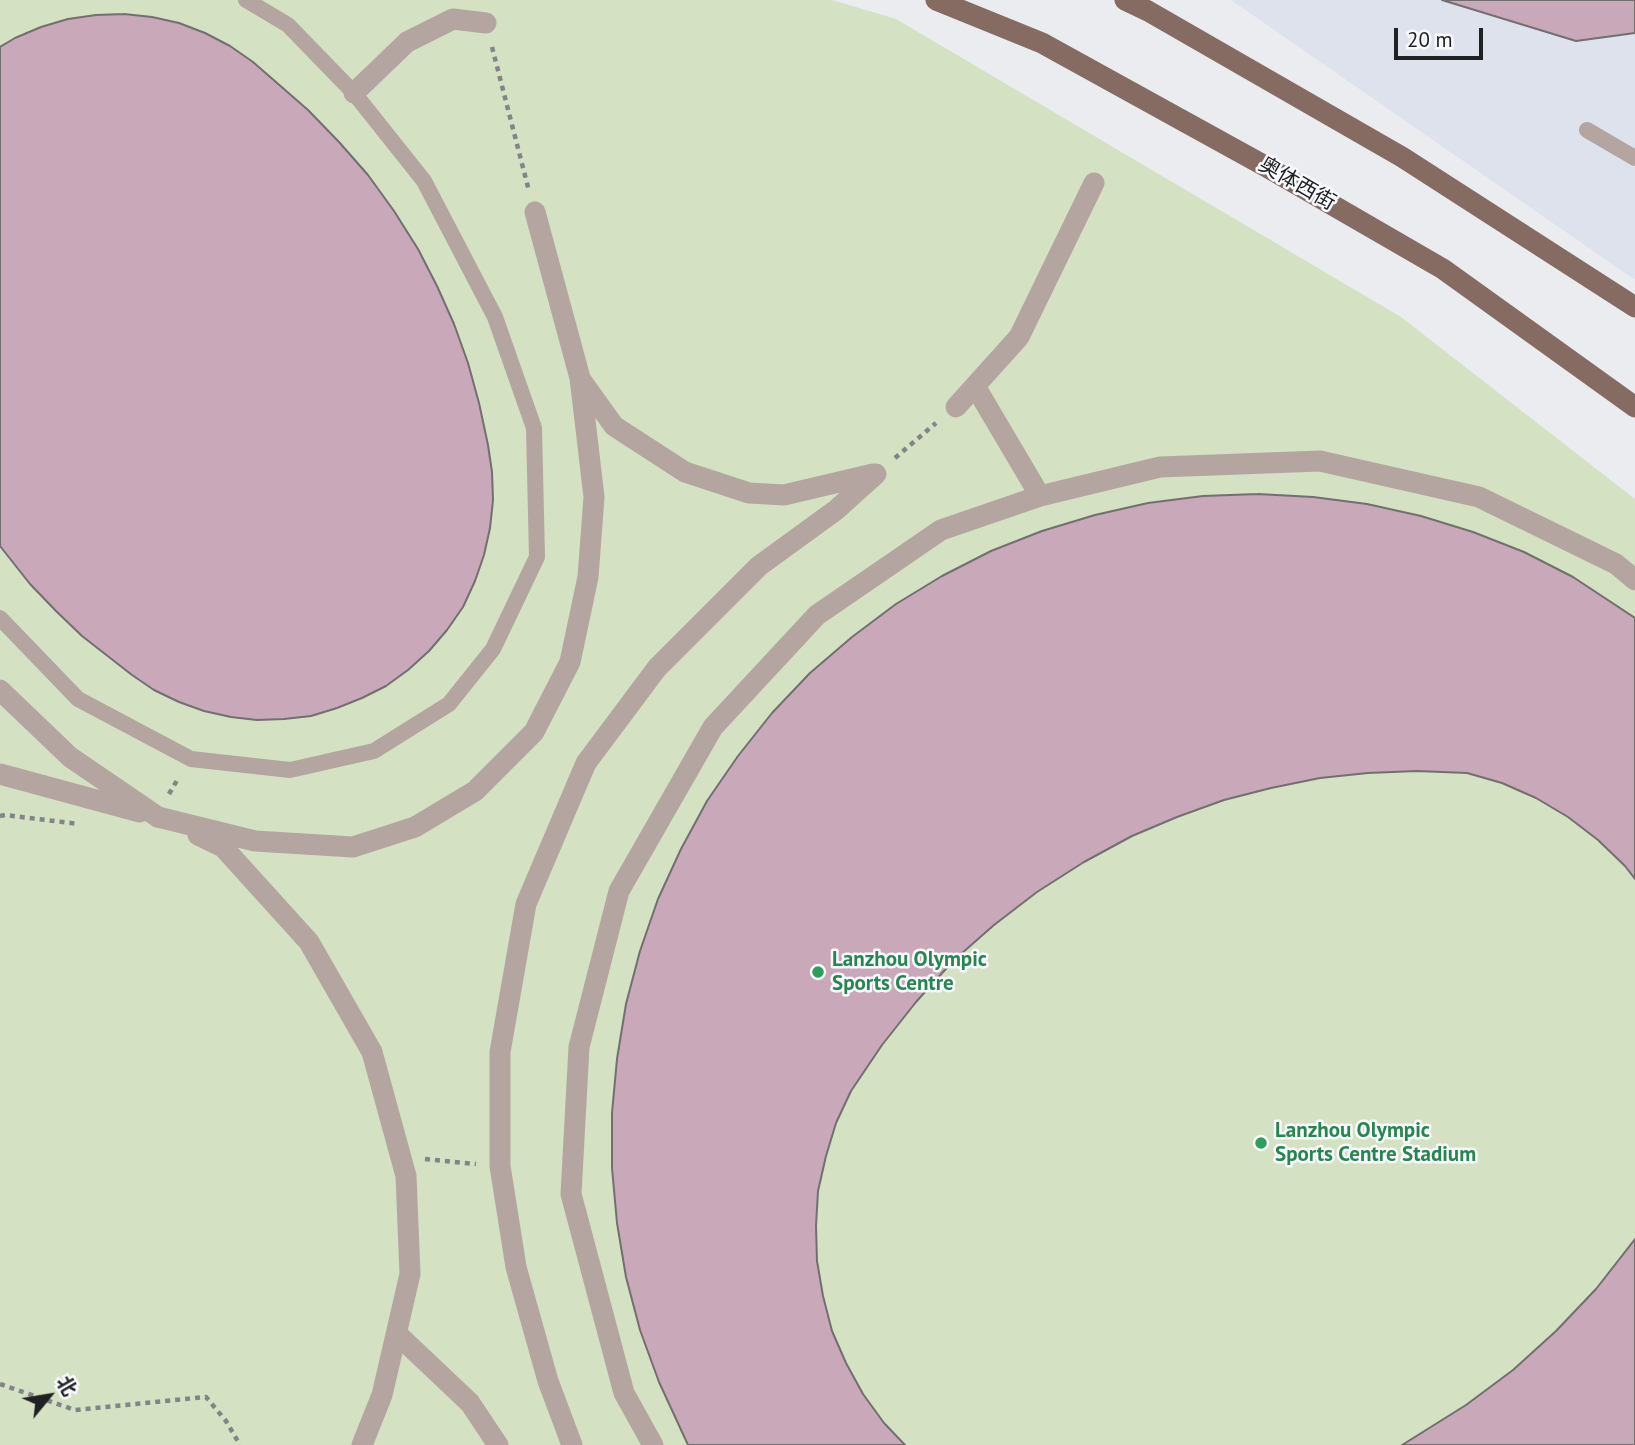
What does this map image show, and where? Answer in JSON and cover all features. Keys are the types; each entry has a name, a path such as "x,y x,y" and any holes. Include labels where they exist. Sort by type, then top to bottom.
{"main road":[{"name":"奥体西街","path":"936,0 1042,43 1265,166 1443,269 1635,407"},
{"path":"1125,0 1402,157 1635,307"}],"street":[{"path":"354,93 407,42 453,19 486,23"},
{"path":"956,407 1019,337 1094,183"},
{"path":"0,774 255,841 353,847 415,827 475,790 534,732 570,663 588,578 594,497 580,378 534,212"},
{"path":"580,378 614,426 684,472 749,493 784,495 876,474"},
{"path":"975,386 1040,496"},
{"path":"653,1445 624,1393 571,1194 579,1046 619,891 713,727 817,615 942,530 1040,496 1160,467 1320,461 1479,497 1616,564 1635,580"},
{"path":"572,1445 548,1381 516,1267 500,1166 500,1052 526,904 586,763 657,668 759,566 836,510 876,474"},
{"path":"0,690 70,757 158,817 223,847 309,943 372,1052 406,1176 410,1274 382,1395 362,1445"},
{"path":"397,1334 470,1403 498,1445"}],"lane":[{"path":"0,618 78,699 191,759 290,770 374,751 449,704 493,649 537,557 534,428 495,317 424,181 354,93 288,25 246,0"},
{"path":"1587,130 1635,158"}],"path":[{"path":"486,23 534,212"},
{"path":"876,474 956,407"},
{"path":"400,1157 500,1166"},
{"path":"0,1384 75,1410 206,1397 226,1421 240,1445"}],"shaded area":[{"path":"1231,0 1635,0 1635,280"}],"green space":[{"name":"Lanzhou Olympic Sports Centre","path":"0,0 832,0 896,19 1401,317 1635,499 1635,1445 0,1445"}],"building":[{"path":"1442,0 1635,0 1635,33 1576,41"},
{"path":"124,14 179,23 230,46 253,62 308,110 339,142 368,175 418,249 454,324 479,403 492,472 493,500 484,555 463,607 429,651 386,686 337,708 311,716 257,720 231,717 204,711 154,690 82,636 30,584 0,546 0,47 41,27 68,19"},
{"path":"1258,494 1367,504 1421,516 1473,532 1524,552 1573,577 1635,618 1635,879 1598,840 1568,817 1536,798 1502,783 1467,773 1417,771 1320,778 1224,800 1132,836 1084,862 1037,892 953,961 882,1045 851,1091 836,1123 818,1191 817,1261 823,1296 832,1331 863,1394 884,1423 905,1445 688,1445 659,1382 640,1330 626,1277 612,1168 612,1113 626,1004 640,951 658,899 707,801 772,713 810,673 896,604 942,576 991,551 1042,531 1095,515 1148,503 1203,496"},
{"path":"1635,1239 1635,1445 1402,1445 1466,1405 1513,1370 1556,1331 1596,1289"}],"place":[{"name":"Lanzhou Olympic Sports Centre","path":"818,972"},
{"name":"Lanzhou Olympic Sports Centre Stadium","path":"1261,1143"}]}
